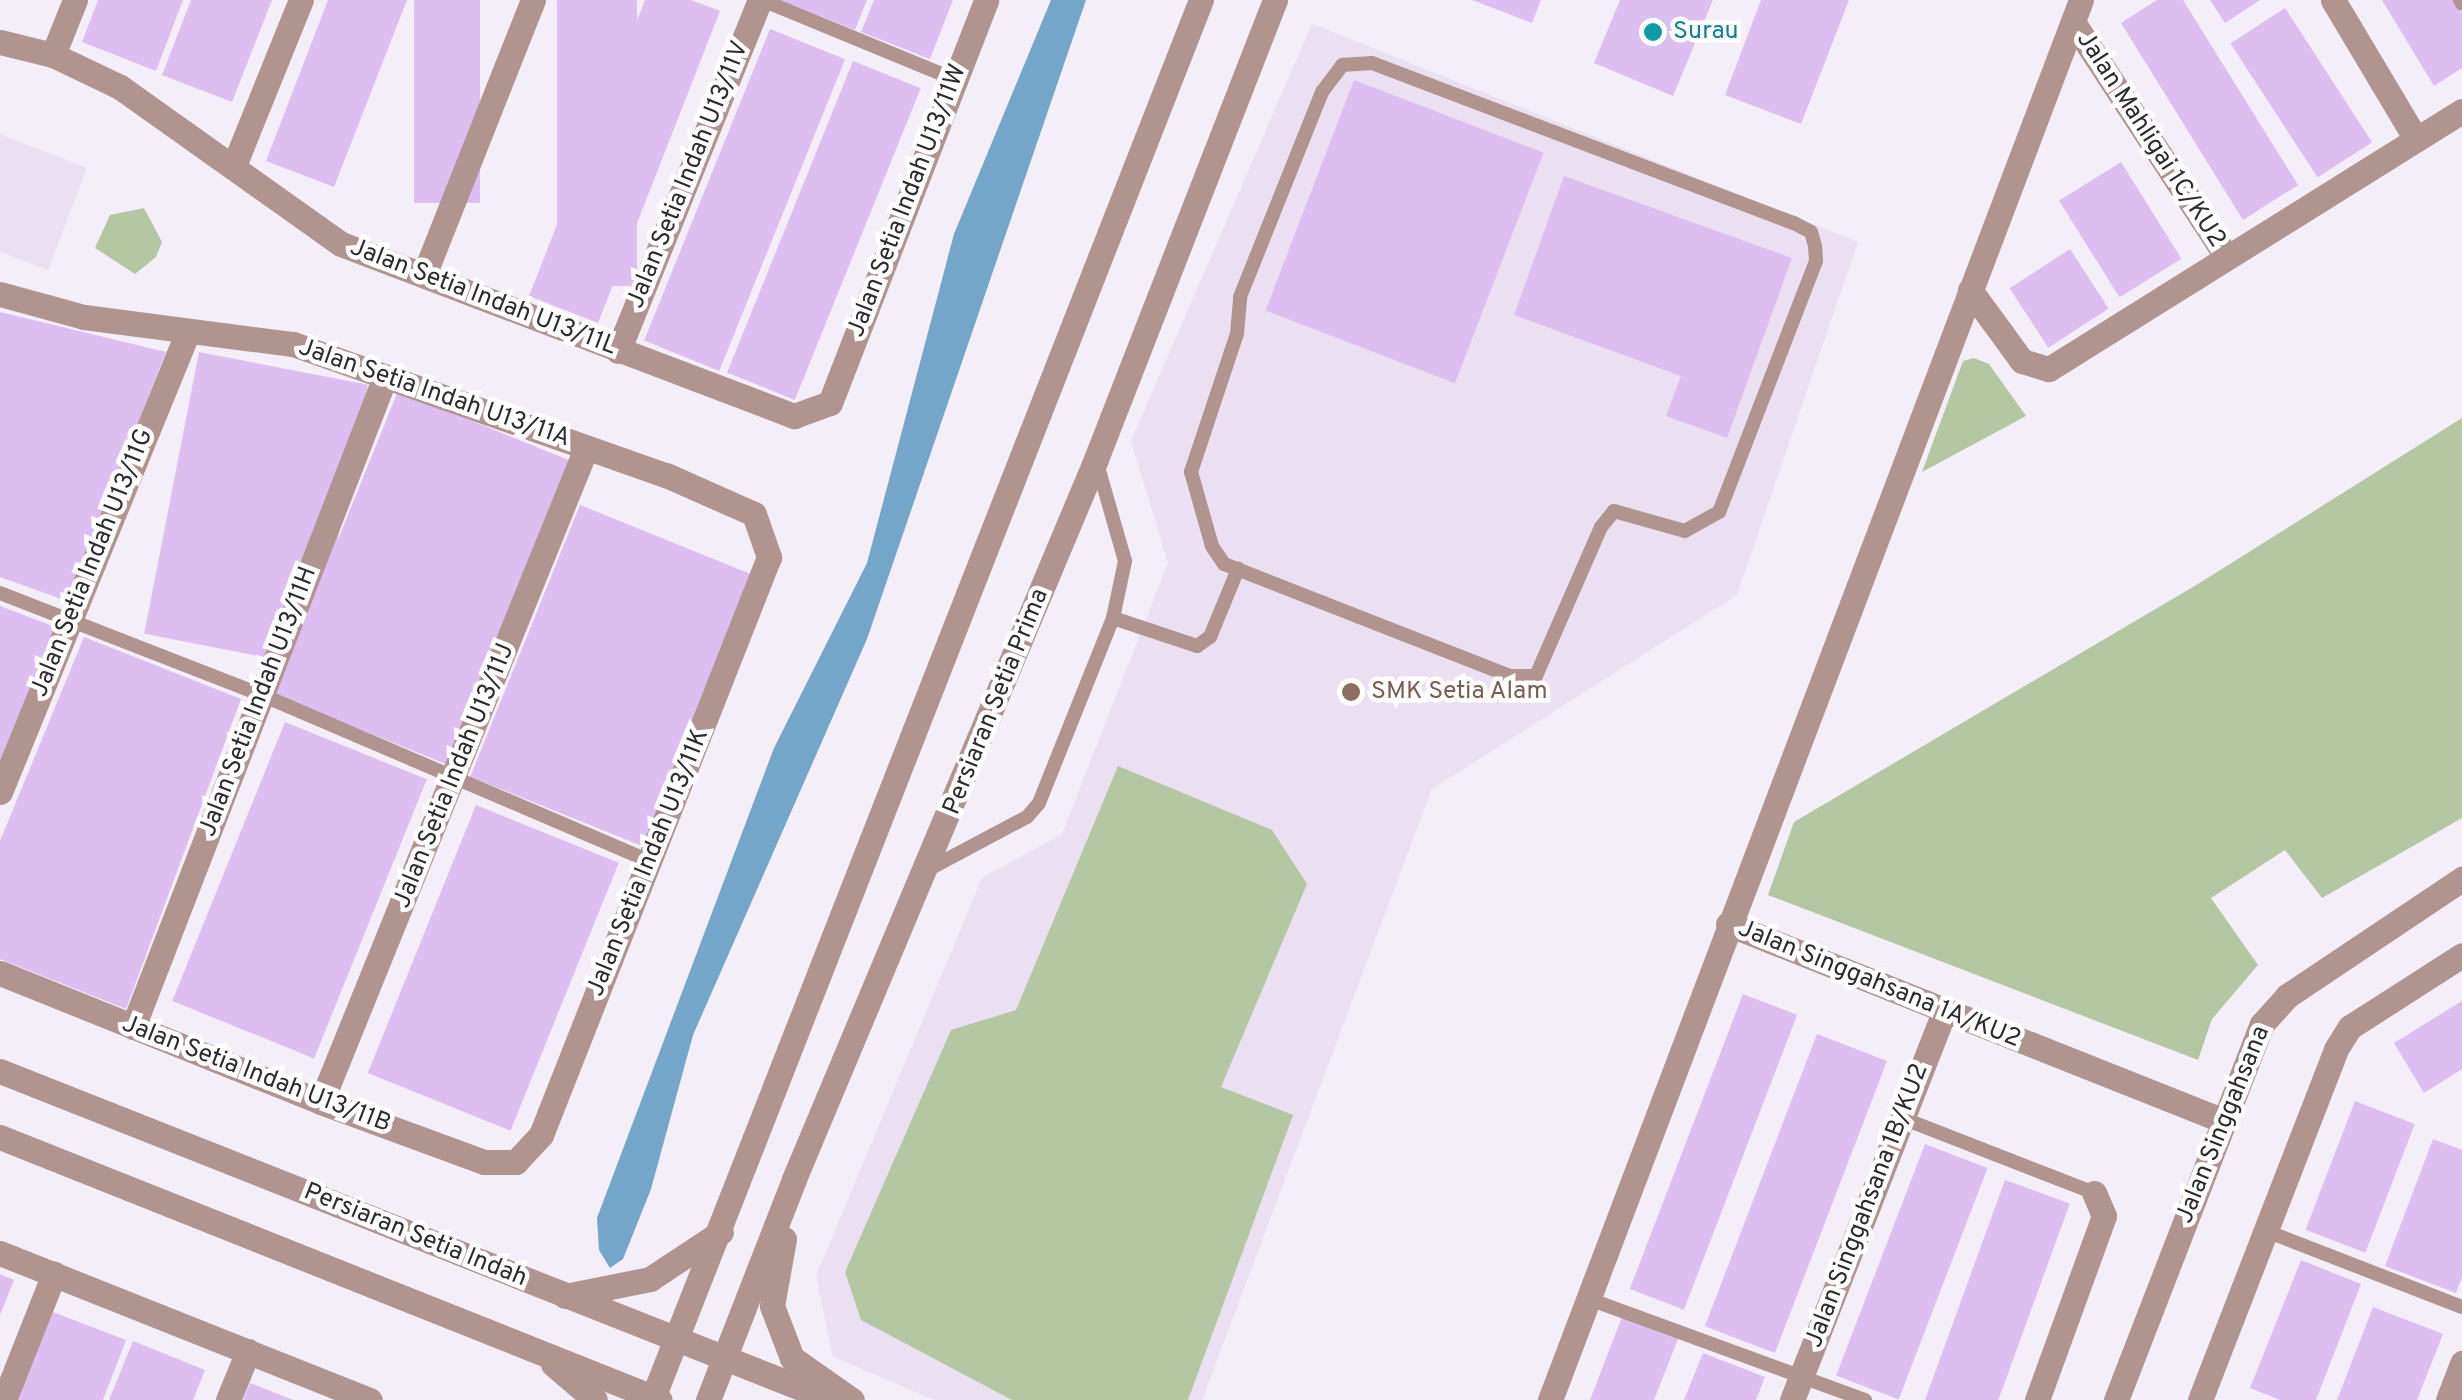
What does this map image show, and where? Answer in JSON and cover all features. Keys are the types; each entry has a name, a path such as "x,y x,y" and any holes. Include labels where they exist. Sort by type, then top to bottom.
{"street":[{"path":"53,55 75,0"},
{"path":"234,163 302,0"},
{"path":"424,275 533,0"},
{"name":"Jalan Setia Indah U13/11V","path":"618,351 761,0"},
{"name":"Jalan Setia Indah U13/11W","path":"830,402 986,0"},
{"path":"0,1138 534,1347 655,1399 1200,0"},
{"name":"Persiaran Setia Prima","path":"708,1400 794,1180 930,869 1275,0"},
{"path":"2332,0 2416,140"},
{"path":"1728,924 2077,11"},
{"name":"Jalan Mahligai 1C/KU2","path":"2077,11 2227,257"},
{"name":"Jalan Setia Indah U13/11L","path":"0,42 53,55 120,86 234,163 341,244 771,412 794,416 830,402"},
{"path":"1970,290 2022,361 2049,369 2462,111"},
{"name":"Jalan Setia Indah U13/11A","path":"0,294 84,317 293,344 586,448 754,514 769,557"},
{"name":"Jalan Setia Indah U13/11G","path":"0,792 187,333"},
{"name":"Jalan Setia Indah U13/11H","path":"133,1027 385,377"},
{"name":"Jalan Setia Indah U13/11J","path":"321,1102 586,448"},
{"name":"Jalan Setia Indah U13/11K","path":"516,1162 541,1135 769,557"},
{"name":"Jalan Singgahsana","path":"2116,1400 2262,1024 2286,996 2462,879"},
{"name":"Jalan Singgahsana 1A/KU2","path":"1550,1400 1728,924 2224,1121"},
{"path":"2200,1400 2350,1027 2462,955"},
{"name":"Jalan Setia Indah U13/11B","path":"0,973 321,1102 484,1162 516,1162"},
{"name":"Jalan Singgahsana 1B/KU2","path":"1797,1388 1944,1012"},
{"name":"Persiaran Setia Indah","path":"0,1071 831,1400"},
{"path":"794,1180 772,1306 792,1358 852,1400"},
{"path":"2037,1400 2104,1216 2094,1193"},
{"path":"565,1296 650,1278 721,1232"},
{"path":"0,1252 370,1400"},
{"path":"4,1400 54,1274"},
{"path":"534,1347 594,1400"},
{"path":"228,1400 248,1350"},
{"path":"2448,1400 2462,1363"}],"lane":[{"path":"761,0 956,80"},
{"path":"1372,62 1810,232 1816,261 1719,512 1685,531 1614,512 1601,527 1536,676 1510,676 1238,569 1224,564 1212,546 1192,472 1237,334 1240,297 1322,92 1342,65 1372,62"},
{"path":"930,869 1027,817 1039,803 1113,618 1126,554 1096,459"},
{"path":"1113,618 1197,646 1210,637 1238,569"},
{"path":"0,593 262,695 650,861"},
{"path":"1902,1118 2094,1193"},
{"path":"2266,1231 2462,1308"},
{"path":"1589,1298 1797,1388 1865,1400"}],"shaded area":[{"name":"SMK Setia Alam","path":"1312,24 1858,242 1737,595 1432,789 1202,1400 935,1400 833,1357 816,1276 982,878 1062,834 1168,563 1131,441"},
{"path":"0,134 87,168 48,270 0,252"}],"green space":[{"path":"144,208 162,242 156,257 135,274 95,248 110,215"},
{"path":"1974,358 1989,364 2026,416 1922,472 1963,361"},
{"path":"2462,418 2462,818 2322,898 2285,850 2211,898 2258,965 2212,1019 2198,1060 1768,895 1794,822 2198,584"},
{"path":"1118,766 1272,830 1307,884 1221,1087 1293,1115 1188,1400 1012,1400 861,1320 845,1272 951,1030 1016,1010"}],"water":[{"path":"1051,0 1086,0 867,639 693,1035 651,1189 623,1259 610,1268 599,1250 597,1218 774,748 867,563 954,234"}],"building":[{"path":"98,0 183,0 156,71 82,42"},
{"path":"191,0 272,0 232,102 162,75"},
{"path":"328,0 407,0 334,187 266,161"},
{"path":"414,0 480,0 480,203 414,203"},
{"path":"557,0 637,0 637,286 557,286"},
{"path":"645,0 691,0 720,11 598,323 529,296"},
{"path":"779,0 867,0 855,30"},
{"path":"874,0 953,0 930,59 861,32"},
{"path":"1472,0 1541,0 1532,23"},
{"name":"Surau","path":"1620,0 1713,0 1673,96 1594,63"},
{"path":"1761,0 1849,0 1801,124 1725,95"},
{"path":"2157,0 2183,0 2298,185 2243,220 2121,23"},
{"path":"2210,0 2260,0 2225,23"},
{"path":"2382,0 2454,0 2462,14 2462,68 2434,86"},
{"path":"2285,8 2372,142 2318,178 2230,43"},
{"path":"770,29 845,59 719,371 644,341"},
{"path":"853,61 921,88 795,400 727,373"},
{"path":"1354,80 1544,153 1455,383 1265,311"},
{"path":"2121,162 2181,259 2120,297 2059,201"},
{"path":"1564,176 1792,258 1727,438 1666,416 1681,376 1514,315"},
{"path":"2070,249 2109,309 2048,348 2010,288"},
{"path":"0,312 166,352 67,601 0,577"},
{"path":"199,352 368,385 313,667 144,634"},
{"path":"398,391 569,460 446,764 275,695"},
{"path":"580,505 752,575 643,846 470,777"},
{"path":"0,606 58,628 0,763"},
{"path":"84,637 241,699 126,1009 0,959 0,841"},
{"path":"285,722 427,779 314,1058 172,1001"},
{"path":"476,805 619,863 511,1131 368,1073"},
{"path":"1743,994 1797,1015 1684,1310 1630,1289"},
{"path":"2462,1001 2462,1069 2424,1093 2394,1043"},
{"path":"1817,1034 1887,1061 1775,1353 1705,1326"},
{"path":"2355,1101 2415,1124 2365,1253 2306,1230"},
{"path":"2433,1139 2462,1150 2462,1277 2456,1293 2385,1266"},
{"path":"1925,1144 1988,1168 1899,1400 1836,1376"},
{"path":"2005,1180 2070,1204 1998,1400 1925,1400"},
{"path":"2301,1260 2361,1284 2316,1400 2280,1400 2250,1388"},
{"path":"0,1274 14,1280 0,1315"},
{"path":"2373,1307 2443,1334 2417,1400 2337,1400"},
{"path":"53,1312 126,1340 103,1400 18,1400"},
{"path":"1622,1317 1678,1339 1654,1400 1590,1400"},
{"path":"133,1341 205,1370 193,1400 109,1400"},
{"path":"1703,1353 1765,1377 1756,1400 1684,1400"},
{"path":"250,1383 293,1400 243,1400"}],"place":[{"name":"Surau","path":"1653,32"},
{"name":"SMK Setia Alam","path":"1351,692"}]}
